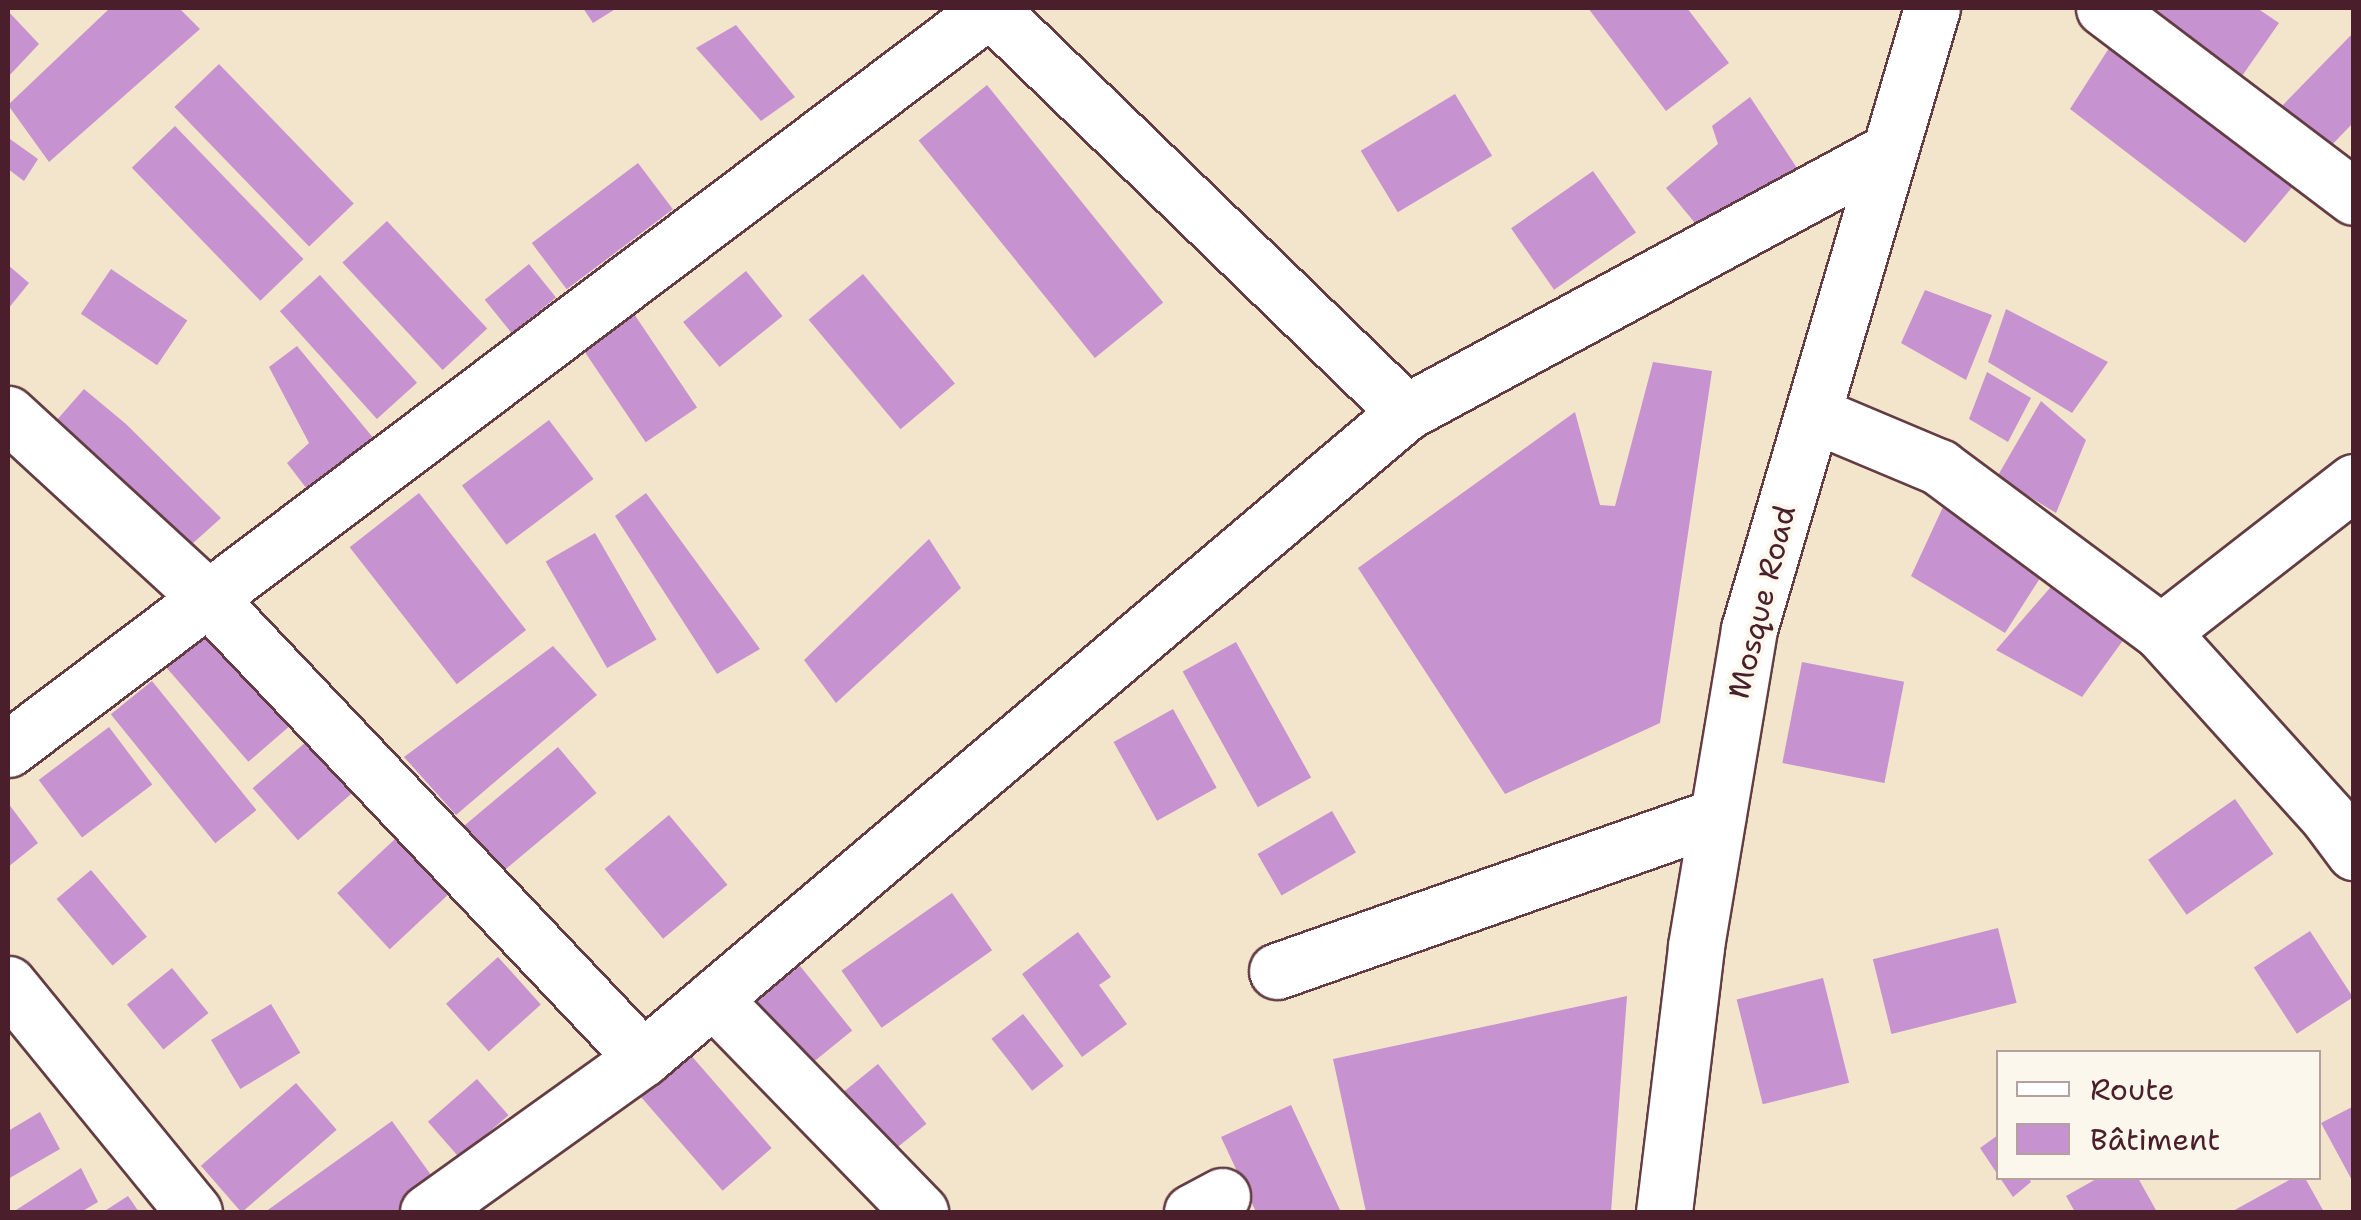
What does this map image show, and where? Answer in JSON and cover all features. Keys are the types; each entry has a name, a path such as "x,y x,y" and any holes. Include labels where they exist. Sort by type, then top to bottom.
{"street":[{"path":"8,749 990,8 1406,412"},
{"name":"Mosque Road","path":"1664,1212 1717,816 1749,629 1932,8"},
{"path":"2104,8 2354,197"},
{"path":"428,1212 643,1058 1406,412 1888,151"},
{"path":"8,414 206,596 643,1058"},
{"path":"1813,414 1939,468 2161,632 2328,816 2354,852"},
{"path":"2161,632 2354,482"},
{"path":"1277,971 1717,816"},
{"path":"8,984 194,1212"},
{"path":"713,999 920,1212"}],"building":[{"path":"110,8 179,8 200,29 49,162 8,105"},
{"path":"583,8 617,8 593,23"},
{"path":"1588,8 1687,8 1729,63 1666,111"},
{"path":"2123,8 2257,8 2279,23 2235,86"},
{"path":"8,11 39,44 8,77"},
{"path":"736,25 795,97 761,121 696,48"},
{"path":"2354,32 2354,122 2325,152 2280,108"},
{"path":"2111,45 2300,178 2245,243 2070,109"},
{"path":"219,64 354,204 309,247 174,107"},
{"path":"987,85 1163,303 1095,358 919,140"},
{"path":"1455,94 1492,156 1398,212 1361,151"},
{"path":"1750,97 1797,168 1700,229 1666,188 1718,144 1712,126"},
{"path":"175,126 304,259 260,301 132,168"},
{"path":"10,139 38,159 24,181 8,169"},
{"path":"638,163 673,209 567,289 532,243"},
{"path":"1593,171 1636,232 1554,290 1511,228"},
{"path":"387,221 487,329 443,370 342,263"},
{"path":"529,264 556,297 512,333 485,300"},
{"path":"8,265 29,283 8,309"},
{"path":"111,269 187,320 157,365 81,314"},
{"path":"746,271 783,316 720,367 683,322"},
{"path":"863,274 955,384 901,429 809,320"},
{"path":"320,275 417,383 377,419 280,311"},
{"path":"1925,290 1992,315 1966,380 1901,343"},
{"path":"630,308 697,407 646,442 579,343"},
{"path":"2006,309 2108,362 2072,413 1988,362"},
{"path":"297,346 380,446 313,497 287,463 309,443 269,367"},
{"path":"1653,362 1712,371 1660,723 1505,794 1358,568 1575,412 1600,505 1615,506"},
{"path":"1987,372 2031,398 2008,442 1969,419"},
{"path":"84,389 126,424 221,518 172,562 48,430"},
{"path":"2041,401 2086,440 2056,513 1997,477"},
{"path":"549,420 594,479 506,545 462,486"},
{"path":"419,493 526,630 457,684 350,547"},
{"path":"646,493 760,649 717,674 615,516"},
{"path":"1943,507 2042,575 2005,633 1911,576"},
{"path":"595,533 656,640 607,668 546,562"},
{"path":"929,539 961,588 836,703 804,660"},
{"path":"2056,581 2124,639 2082,697 1996,650"},
{"path":"205,622 293,723 248,762 160,661"},
{"path":"1236,642 1311,778 1258,807 1183,672"},
{"path":"553,646 597,695 456,815 404,757"},
{"path":"1802,662 1904,682 1884,783 1782,763"},
{"path":"152,681 256,810 215,843 111,714"},
{"path":"1173,709 1217,788 1157,821 1114,742"},
{"path":"109,727 152,785 82,837 39,780"},
{"path":"307,741 352,793 298,840 253,788"},
{"path":"558,747 597,793 493,880 455,834"},
{"path":"2235,799 2273,854 2187,915 2148,860"},
{"path":"8,803 38,843 8,867"},
{"path":"1332,811 1356,853 1282,896 1258,854"},
{"path":"669,815 727,885 663,939 605,869"},
{"path":"395,839 448,895 390,949 337,893"},
{"path":"91,870 147,937 112,966 57,899"},
{"path":"952,893 992,950 882,1028 841,970"},
{"path":"1998,928 2017,1003 1891,1034 1873,959"},
{"path":"2310,931 2353,997 2297,1034 2254,967"},
{"path":"1078,932 1111,977 1099,985 1127,1024 1082,1057 1022,974"},
{"path":"498,957 541,1005 489,1051 446,1004"},
{"path":"800,966 852,1031 800,1073 748,1008"},
{"path":"172,968 209,1013 163,1050 127,1005"},
{"path":"1823,978 1849,1083 1763,1104 1737,1000"},
{"path":"1627,996 1611,1212 1366,1212 1333,1059"},
{"path":"271,1004 300,1053 240,1089 211,1040"},
{"path":"1023,1014 1064,1066 1032,1091 991,1039"},
{"path":"689,1053 772,1148 723,1191 640,1096"},
{"path":"878,1064 926,1124 883,1159 834,1099"},
{"path":"477,1079 508,1115 459,1158 428,1122"},
{"path":"296,1083 337,1130 242,1212 201,1166"},
{"path":"1291,1105 1341,1212 1256,1212 1221,1137"},
{"path":"2354,1106 2354,1184 2321,1123"},
{"path":"40,1112 60,1149 8,1179 8,1131"},
{"path":"392,1121 439,1186 401,1212 265,1212"},
{"path":"1996,1136 1996,1172 1980,1148"},
{"path":"81,1168 98,1202 81,1212 13,1212"},
{"path":"2001,1180 2030,1180 2031,1182 2013,1197"},
{"path":"2094,1180 2139,1180 2157,1212 2075,1212 2066,1196"},
{"path":"2289,1180 2306,1180 2324,1212 2231,1212"},
{"path":"128,1196 139,1212 103,1212"}]}
